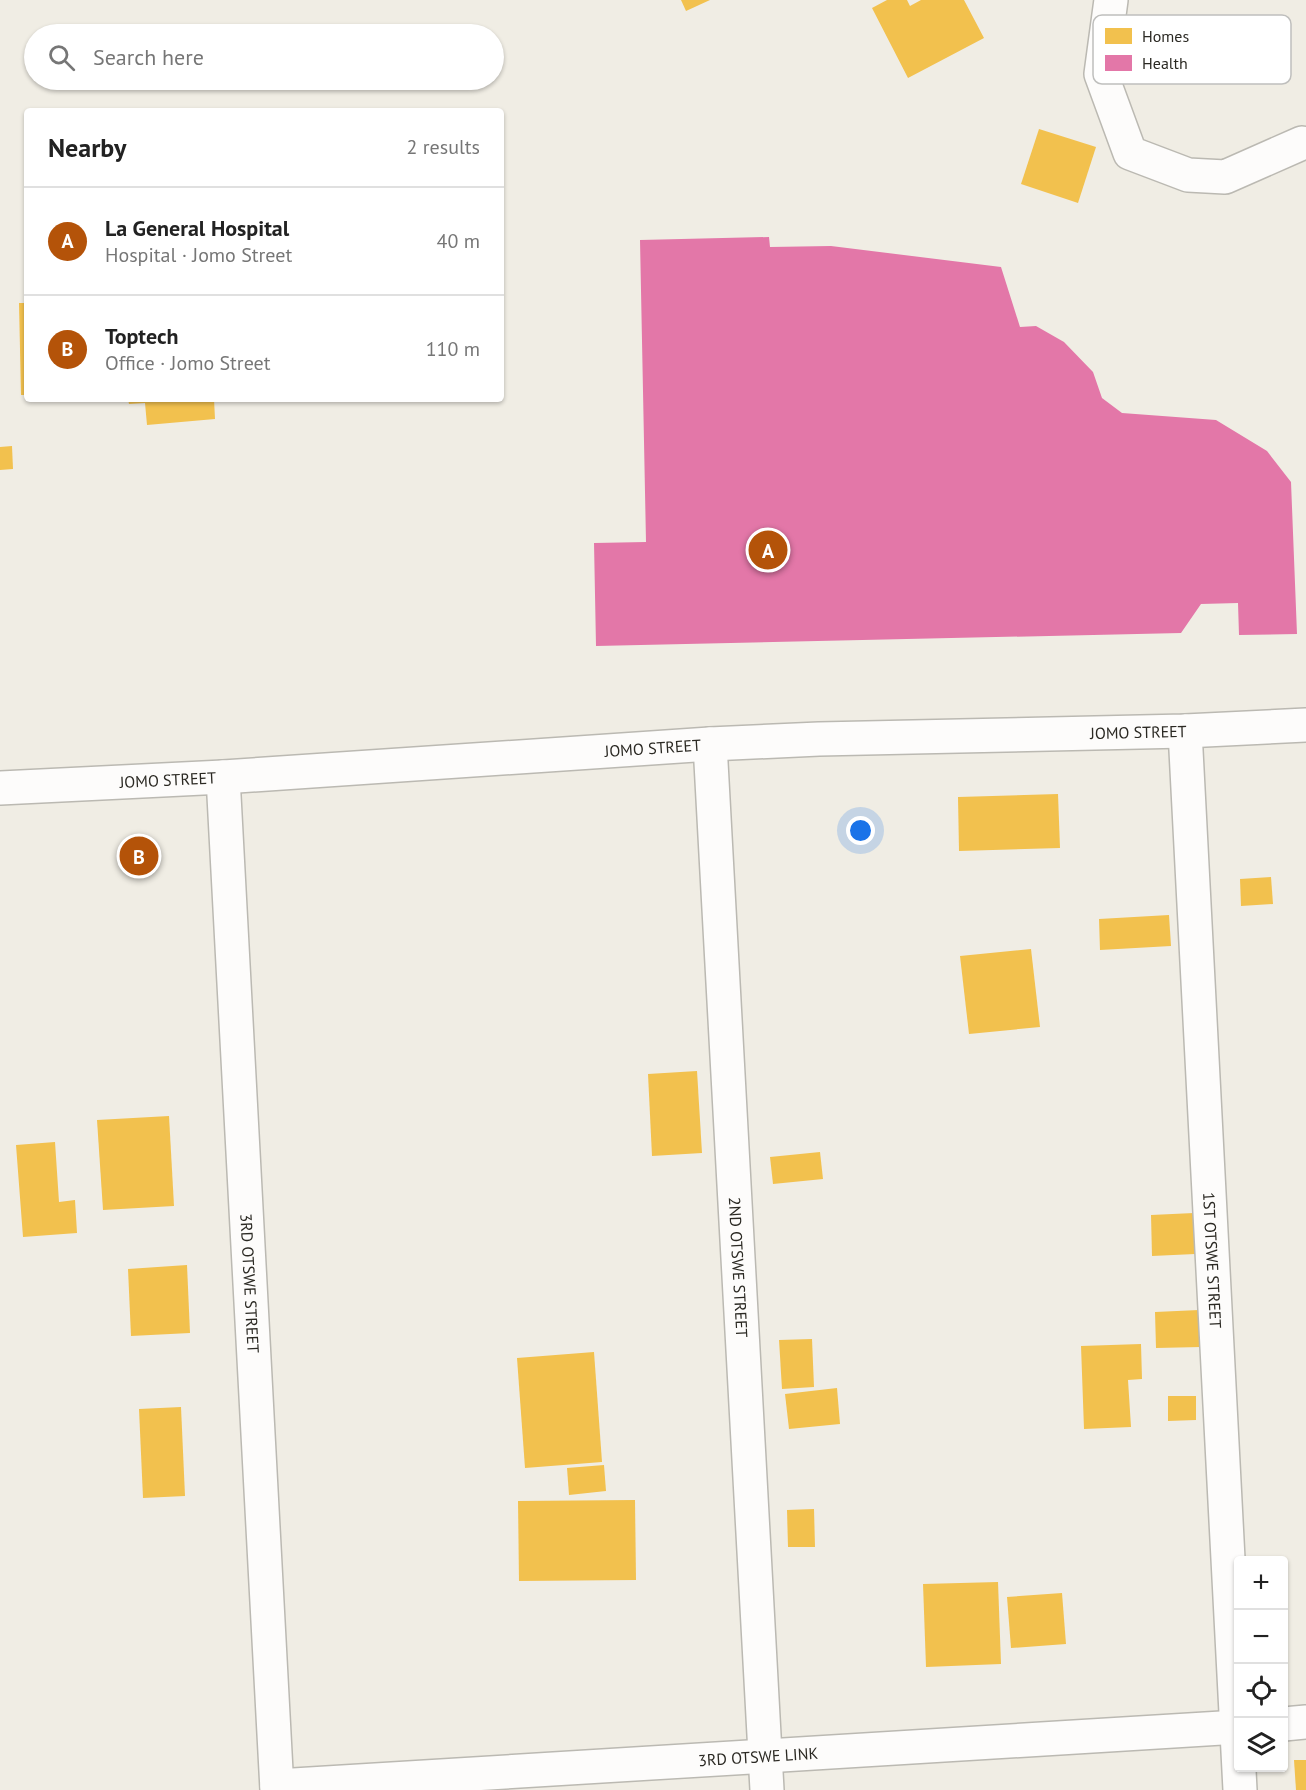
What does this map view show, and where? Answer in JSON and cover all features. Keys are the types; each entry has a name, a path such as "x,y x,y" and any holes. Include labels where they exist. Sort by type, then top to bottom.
{"street":[{"path":"1109,15 1111,0"},
{"path":"1105,84 1130,153 1188,175 1225,177 1302,143"},
{"name":"JOMO STREET","path":"0,788 223,777 819,738 1185,731 1306,725"},
{"name":"1ST OTSWE STREET","path":"1185,731 1237,1718"},
{"name":"2ND OTSWE STREET","path":"710,744 767,1790"},
{"name":"3RD OTSWE STREET","path":"223,777 277,1788"},
{"path":"1288,1724 1306,1722"},
{"name":"3RD OTSWE LINK","path":"277,1788 1234,1727"},
{"name":"1ST OTSWE STREET","path":"1239,1772 1240,1790"}],"building: Homes":[{"path":"681,0 710,0 686,11"},
{"path":"887,0 907,0 910,6 921,0 964,0 984,38 908,78 872,8"},
{"path":"1039,129 1096,147 1078,203 1021,184"},
{"path":"19,303 24,303 24,395 21,395"},
{"path":"129,402 214,402 215,419 147,425 145,403 129,404"},
{"path":"12,446 13,469 0,470 0,447"},
{"path":"1058,794 1060,848 959,851 958,797"},
{"path":"1271,877 1273,904 1241,906 1240,879"},
{"path":"1169,915 1171,946 1100,950 1099,919"},
{"path":"1031,949 1040,1027 969,1034 960,956"},
{"path":"697,1071 702,1153 652,1156 648,1074"},
{"path":"169,1116 174,1206 103,1210 97,1120"},
{"path":"55,1142 59,1202 75,1200 77,1233 23,1237 16,1145"},
{"path":"820,1152 823,1179 773,1184 770,1157"},
{"path":"1194,1213 1195,1254 1152,1256 1151,1215"},
{"path":"187,1265 190,1333 131,1336 128,1269"},
{"path":"1199,1310 1201,1347 1156,1348 1155,1312"},
{"path":"812,1339 814,1387 782,1389 779,1340"},
{"path":"1141,1344 1142,1379 1128,1380 1131,1427 1084,1429 1081,1346"},
{"path":"594,1352 602,1462 525,1468 517,1358"},
{"path":"837,1388 840,1424 789,1429 785,1394"},
{"path":"1168,1396 1196,1396 1196,1420 1168,1421"},
{"path":"181,1407 185,1496 143,1498 139,1409"},
{"path":"604,1465 606,1491 569,1495 567,1468"},
{"path":"635,1500 636,1580 519,1581 518,1501"},
{"path":"814,1509 815,1547 788,1547 787,1510"},
{"path":"998,1582 1001,1664 926,1667 923,1584"},
{"path":"1062,1593 1066,1644 1011,1648 1007,1597"},
{"path":"1294,1760 1306,1760 1306,1790 1296,1790"}],"building: Health":[{"path":"769,237 770,247 831,246 1001,267 1020,327 1036,326 1064,342 1093,372 1102,398 1122,413 1216,420 1267,451 1291,482 1297,634 1239,635 1238,603 1201,604 1181,633 596,646 594,543 646,542 640,240"}],"place":[{"name":"La General Hospital","path":"768,550"},
{"name":"Toptech","path":"139,856"}]}
